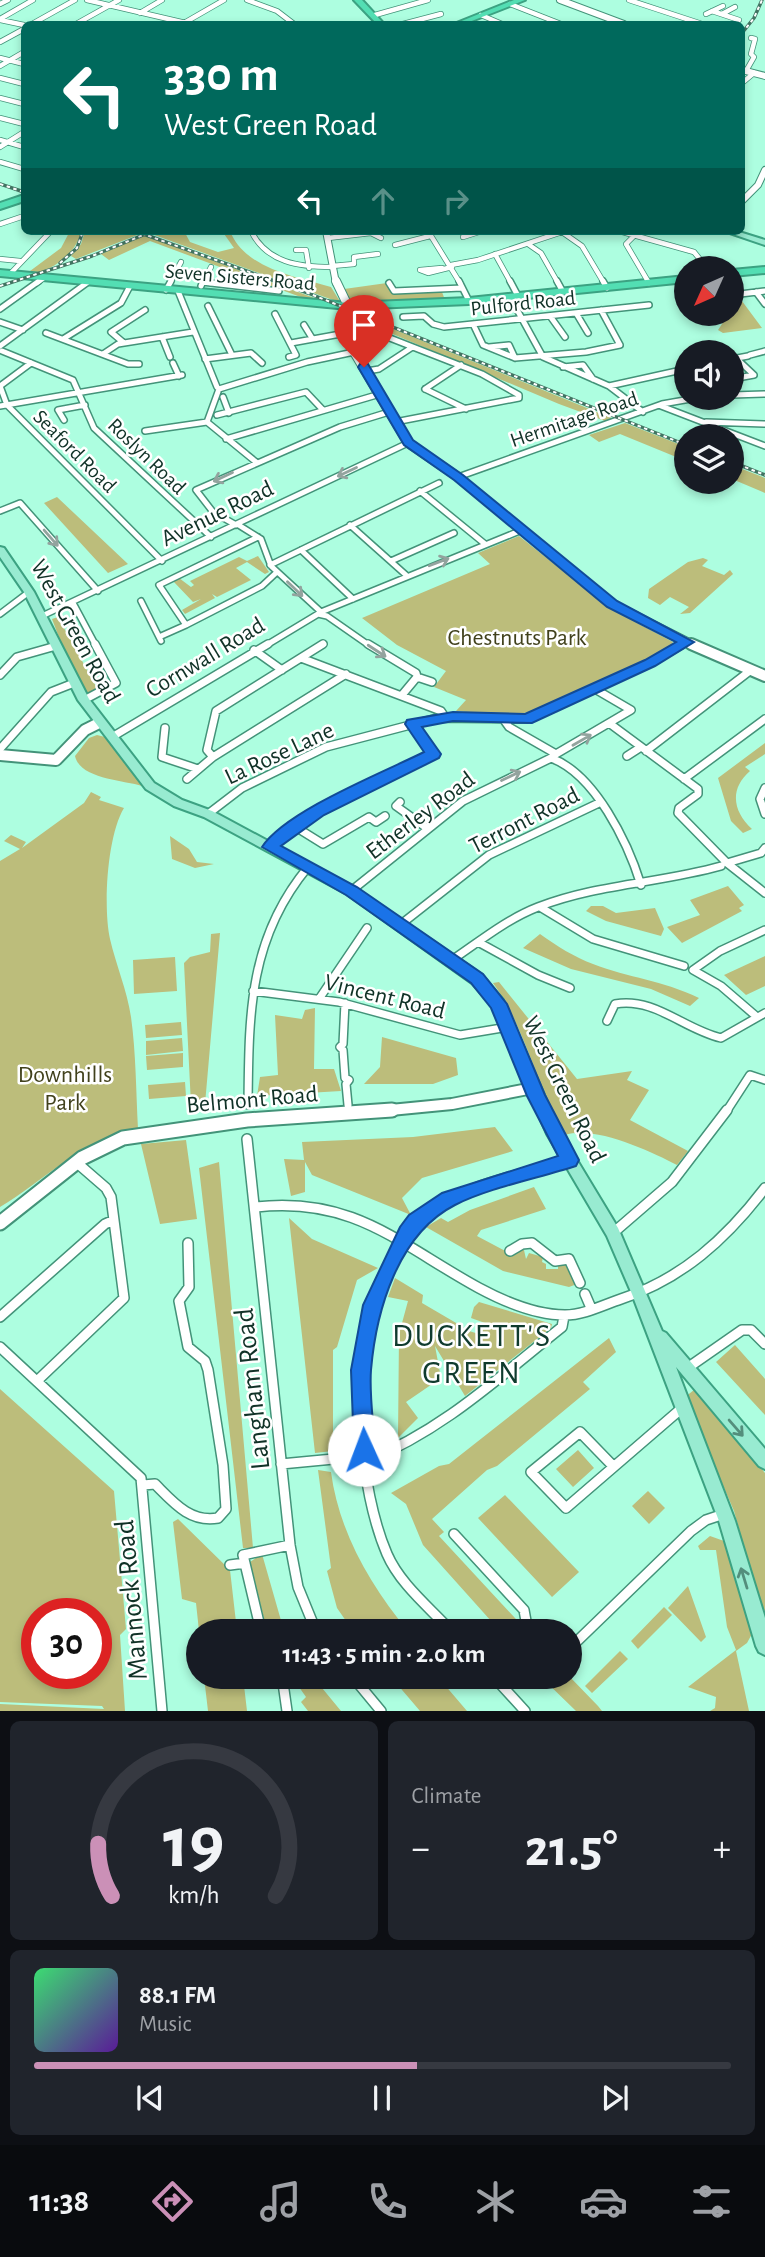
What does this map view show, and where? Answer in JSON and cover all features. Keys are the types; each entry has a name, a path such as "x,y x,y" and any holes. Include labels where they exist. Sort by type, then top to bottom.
{"highway":[{"path":"358,0 379,21"},
{"path":"464,21 521,0"},
{"path":"0,206 21,199"},
{"path":"744,272 765,270"},
{"name":"Seven Sisters Road","path":"5,274 331,305 348,310 514,297 674,280"}],"main road":[{"path":"560,0 616,21"},
{"path":"745,70 765,76"},
{"path":"745,198 758,185 765,170"},
{"path":"327,235 337,288 348,310 346,333 354,352 408,443 458,477 612,604 687,642 765,676"},
{"path":"741,235 765,243"},
{"name":"West Green Road","path":"0,550 29,592 84,700 153,790 208,814 351,891 452,960 490,993 508,1027 533,1088 570,1160 613,1233 653,1328 677,1372 683,1408 725,1514 765,1646"},
{"path":"0,755 56,760 85,730 99,723"},
{"name":"Belmont Road","path":"0,1223 76,1162 112,1142 143,1134 245,1119 458,1106 533,1088"},
{"path":"677,1372 765,1461"}],"street":[{"path":"0,4 8,0"},
{"path":"0,19 33,0"},
{"path":"37,21 75,0"},
{"path":"88,0 174,21"},
{"path":"81,21 119,0"},
{"path":"140,13 162,0"},
{"path":"192,21 223,0"},
{"path":"247,0 278,11 290,21"},
{"path":"375,15 428,0"},
{"path":"629,0 693,21"},
{"path":"637,3 643,0"},
{"path":"510,4 553,21"},
{"path":"706,14 722,5 733,8 721,14"},
{"path":"712,11 738,21"},
{"path":"414,21 441,14"},
{"path":"481,15 495,21"},
{"path":"0,19 21,26"},
{"path":"0,42 21,29"},
{"path":"745,69 754,57 751,54 755,39 751,38"},
{"path":"0,66 21,54"},
{"path":"0,58 21,63"},
{"path":"745,81 754,74"},
{"path":"0,78 21,83"},
{"path":"0,98 21,103"},
{"path":"0,118 21,123"},
{"path":"0,147 21,134"},
{"path":"0,140 21,145"},
{"path":"0,162 21,168"},
{"path":"0,224 21,217"},
{"path":"5,274 50,235"},
{"path":"255,235 268,252 287,262 309,268 354,264 354,257 378,254"},
{"path":"374,235 381,238"},
{"path":"395,245 423,235"},
{"path":"430,235 452,266 470,301"},
{"path":"463,237 469,235"},
{"path":"442,268 555,235"},
{"path":"568,235 582,246 607,288"},
{"path":"649,283 626,244 635,235 694,252 697,256"},
{"path":"528,244 541,253 563,292"},
{"path":"296,250 306,250 309,268"},
{"path":"495,254 522,319 543,357 609,386 643,412"},
{"path":"0,259 20,261"},
{"path":"166,290 181,262"},
{"path":"197,293 211,267"},
{"path":"0,309 44,278"},
{"path":"1,349 89,282"},
{"path":"202,282 279,291"},
{"path":"389,283 394,291 462,288"},
{"path":"63,339 121,303 130,286"},
{"path":"178,291 218,388 207,422"},
{"path":"744,294 765,291"},
{"path":"756,292 765,304"},
{"name":"Pulford Road","path":"403,317 424,316 433,324 444,327 649,304"},
{"path":"208,306 232,355"},
{"path":"124,343 111,335 111,332 145,310"},
{"path":"473,324 483,345 515,358 543,357 620,345 601,310"},
{"path":"576,313 588,333"},
{"path":"275,314 296,355 289,357"},
{"path":"550,316 565,337"},
{"path":"0,322 23,330"},
{"path":"303,325 312,338"},
{"path":"103,354 124,343 194,332"},
{"path":"46,333 132,366 139,364"},
{"path":"291,343 346,333"},
{"path":"377,333 460,365 519,395 519,398 395,422"},
{"path":"4,405 180,375 162,337"},
{"path":"488,347 509,345 515,358"},
{"path":"367,371 379,369 411,348"},
{"name":"Roslyn Road","path":"1,349 73,380 94,428 211,537"},
{"path":"744,356 765,351"},
{"path":"218,388 307,362 354,352"},
{"path":"205,359 253,354 261,363"},
{"name":"Seaford Road","path":"30,363 0,386 4,405 162,561"},
{"path":"460,365 425,389 466,409"},
{"path":"744,367 754,375 744,377"},
{"path":"609,386 674,372"},
{"path":"217,415 306,392 323,411"},
{"path":"226,439 380,394"},
{"path":"744,395 765,394"},
{"path":"223,397 229,413"},
{"name":"Hermitage Road","path":"458,477 674,402"},
{"path":"64,420 58,410 85,405"},
{"path":"660,405 765,446"},
{"path":"389,412 340,426 196,490 213,512 258,537 264,543 270,565 320,613 416,673 417,677 432,682"},
{"path":"145,431 207,422"},
{"path":"207,422 253,464"},
{"path":"705,422 765,424"},
{"name":"Avenue Road","path":"42,616 408,443"},
{"path":"270,565 439,483"},
{"path":"420,491 485,544"},
{"path":"2,508 20,503 98,591"},
{"path":"350,525 406,575"},
{"name":"Cornwall Road","path":"112,737 303,621 406,575 522,530"},
{"path":"391,561 454,533"},
{"path":"186,625 159,584 258,537"},
{"path":"300,550 353,599"},
{"path":"141,601 160,639 262,586 267,578 277,572"},
{"path":"0,614 29,592"},
{"path":"73,603 116,683 84,700"},
{"name":"La Rose Lane","path":"208,814 234,793 321,749 445,717 517,720 541,714 687,642"},
{"path":"213,757 207,750 216,710 323,644"},
{"path":"0,675 17,657 56,646"},
{"path":"254,650 282,670"},
{"path":"301,657 440,711 445,717"},
{"path":"627,756 643,749 751,670"},
{"path":"187,779 213,757 346,674"},
{"path":"401,695 417,677"},
{"path":"0,748 51,692 75,683"},
{"name":"Etherley Road","path":"351,891 472,795 554,756 631,710 595,689"},
{"path":"684,779 765,719"},
{"path":"504,720 554,756 601,803 628,845 640,885"},
{"path":"513,729 517,720"},
{"path":"609,723 700,792 679,808 678,813 724,864 765,893"},
{"path":"270,847 295,826 362,788 433,754 412,724"},
{"path":"164,728 160,754 162,757 198,769"},
{"path":"765,788 760,799 765,814"},
{"path":"400,802 396,806 428,829"},
{"name":"Terront Road","path":"400,925 489,855 601,803"},
{"path":"295,826 323,844 369,817 376,822 385,816"},
{"path":"452,960 540,907 570,897 640,885 724,864 762,849"},
{"path":"248,1105 253,991 272,918 289,887 308,867"},
{"path":"540,907 565,926 601,945 684,966"},
{"path":"319,999 367,928"},
{"path":"607,1021 615,1003 626,1000 667,1013 712,1036 726,1037 761,1015 721,986 693,970 720,951 765,930"},
{"path":"478,942 538,975 569,988"},
{"name":"Vincent Road","path":"253,991 345,1003 460,1035 508,1027"},
{"path":"345,1003 343,1047 348,1105"},
{"path":"613,1233 644,1213 673,1182 753,1074 765,1080"},
{"name":"Langham Road","path":"247,1139 290,1545 298,1587 311,1619"},
{"path":"440,1619 401,1576 387,1553 365,1459 361,1370 373,1305 401,1244 416,1221 449,1199 570,1160"},
{"path":"38,1380 124,1298 111,1197 106,1188 76,1162"},
{"path":"256,1207 309,1205 332,1210 379,1230 483,1289 530,1308 564,1315 640,1294 701,1259 737,1226 765,1188"},
{"path":"0,1317 105,1224 114,1220"},
{"path":"0,1347 136,1470 143,1485 155,1484 192,1517 201,1520 218,1518 224,1513 227,1502 208,1370 205,1361 188,1347 185,1340 179,1301 189,1287 188,1243"},
{"path":"510,1251 530,1243 541,1248 555,1261 569,1259 580,1283"},
{"path":"585,1294 591,1308"},
{"path":"281,1464 365,1459 401,1449 446,1418 562,1327 564,1315"},
{"path":"677,1372 742,1330 751,1330 765,1344"},
{"path":"613,1466 580,1432 531,1472 566,1508 683,1408"},
{"name":"Mannock Road","path":"143,1485 162,1711"},
{"path":"582,1636 691,1531 706,1520 725,1514"},
{"path":"454,1534 524,1610 526,1619"},
{"path":"258,1619 243,1555 290,1545"},
{"path":"230,1565 245,1563"},
{"path":"284,1689 288,1711"},
{"path":"363,1689 381,1711"},
{"path":"505,1689 525,1711"}],"green space":[{"path":"68,235 80,235 74,247 61,261 43,271 26,274 61,248"},
{"path":"84,235 137,235 76,259 71,256 81,244"},
{"path":"144,235 328,303 306,299 150,241 109,260 101,254"},
{"path":"154,235 186,235 190,242 218,252 234,248 225,235 232,235 237,244 260,263 273,270 331,287 341,303"},
{"path":"387,283 393,293 442,292 445,300 352,303 344,289"},
{"path":"744,304 762,328 723,333 718,330 721,326 744,326"},
{"path":"354,313 614,419 605,421 559,404 376,327 371,330 352,325"},
{"path":"625,423 674,442 674,456 620,434 599,442 589,435"},
{"path":"744,470 765,478 765,493 744,484"},
{"path":"57,497 128,564 108,573 44,503"},
{"name":"Chestnuts Park","path":"519,536 611,609 673,642 668,650 540,710 508,716 456,711 466,700 434,687 446,671 397,645 362,618 490,564 478,553"},
{"path":"258,556 269,572 265,574 247,562 236,568 251,580 217,597 212,594 215,598 185,614 182,610 201,599 193,602 173,581 179,578 191,587 194,585 190,581 239,557 247,561"},
{"path":"703,558 708,560 702,566 724,575 730,570 733,574 690,613 680,614 689,607 670,597 660,605 648,598 649,589 688,562"},
{"path":"58,617 98,690 88,695 63,648 52,619"},
{"path":"97,735 105,737 142,786 93,774 79,764 75,756 89,738"},
{"path":"765,743 765,754 745,767 750,771 743,778 736,793 737,808 752,829 743,833 731,821 718,778"},
{"name":"Downhills Park","path":"91,792 101,797 99,800 124,808 118,820 110,853 107,909 110,939 131,1017 138,1129 102,1139 84,1149 0,1207 0,861 20,849 4,841 11,835 26,842 22,848 84,803"},
{"path":"170,836 189,849 197,862 214,864 195,868 172,859"},
{"path":"728,886 744,905 739,908 742,911 682,943 667,927 700,915 690,900"},
{"path":"591,906 603,906 616,913 655,908 664,929 661,936 606,921 586,911"},
{"path":"220,933 205,1104 191,1105 184,963 190,957 210,952 211,934"},
{"path":"540,934 586,961 699,998 690,1006 651,989 571,969 523,948"},
{"path":"765,956 765,986 746,995 724,975"},
{"path":"175,957 177,991 134,994 133,960"},
{"path":"499,982 577,1079 632,1071 627,1080 649,1090 630,1120 688,1151 677,1165 606,1136 577,1133 565,1135 514,1019 493,983"},
{"path":"315,1008 314,1069 334,1069 341,1091 257,1096 260,1077 278,1075 275,1015 302,1019 305,1010"},
{"path":"181,1022 182,1035 146,1038 145,1025"},
{"path":"382,1037 456,1058 458,1075 433,1084 364,1084 380,1067"},
{"path":"182,1038 183,1051 146,1055 146,1041"},
{"path":"183,1053 183,1067 147,1070 146,1056"},
{"path":"185,1082 186,1096 149,1099 148,1085"},
{"path":"495,1127 513,1151 422,1178 402,1198 411,1215 312,1175 305,1162 305,1192 291,1196 284,1159 304,1160 302,1142 413,1137"},
{"path":"186,1140 197,1219 160,1224 141,1144"},
{"path":"219,1162 253,1548 243,1548 199,1168"},
{"path":"534,1187 546,1209 481,1230 477,1236 513,1255 519,1248 524,1250 526,1259 529,1253 543,1257 542,1262 546,1264 546,1269 558,1269 558,1264 567,1261 577,1284 569,1287 503,1271 426,1227 441,1218 448,1222 470,1210"},
{"path":"289,1218 312,1239 378,1268 357,1280 337,1347 333,1350 333,1451 315,1453"},
{"path":"395,1278 423,1295 422,1303 463,1327 465,1336 469,1331 479,1334 485,1323 471,1318 474,1307 479,1302 552,1324 551,1328 465,1396 435,1346 441,1378 406,1402 418,1418 398,1438 399,1334 408,1301 388,1297"},
{"path":"609,1338 616,1352 583,1382 590,1389 497,1466 487,1470 432,1519 444,1532 439,1536 516,1619 489,1619 423,1545 406,1504 391,1493 439,1466 449,1464"},
{"path":"735,1345 765,1379 765,1415 716,1362"},
{"path":"0,1389 114,1491 126,1629 120,1635 125,1711 0,1711 0,1704 104,1709 102,1706 0,1702"},
{"path":"694,1390 765,1473 765,1622 734,1511 685,1397"},
{"path":"578,1450 594,1468 573,1487 556,1469"},
{"path":"318,1470 331,1472 341,1516 358,1557 399,1619 345,1619 337,1608 327,1571 331,1568"},
{"path":"648,1491 665,1508 649,1524 632,1506"},
{"path":"505,1495 579,1572 552,1597 478,1518"},
{"path":"178,1519 230,1570 236,1619 198,1619 196,1603 182,1599 173,1522"},
{"path":"710,1536 724,1541 753,1632 747,1643 736,1651 749,1711 710,1711 715,1708 716,1697 688,1687 736,1650 727,1627 716,1550 700,1550 698,1546"},
{"path":"262,1554 281,1619 264,1619 250,1562"},
{"path":"688,1586 706,1637 701,1642 668,1608"},
{"path":"664,1607 672,1615 638,1649 631,1641"},
{"path":"620,1651 628,1659 592,1693 585,1686"},
{"path":"205,1689 244,1689 247,1711 208,1711"},
{"path":"300,1689 323,1689 341,1711 308,1711 301,1702 306,1697"},
{"path":"401,1689 448,1689 467,1711 420,1711"},
{"path":"553,1689 581,1689 602,1711 576,1711"}],"railway":[{"path":"745,29 754,18 762,0"},
{"path":"0,184 21,191"},
{"path":"60,263 77,248 82,235"},
{"path":"0,286 92,256 143,235"},
{"path":"146,235 308,293 674,440"},
{"path":"744,467 765,475"}],"district":[{"name":"DUCKETT'S GREEN","path":"472,1354"}],"route":[{"path":"364,367 408,443 458,477 612,604 687,642 671,653 527,719 453,716 412,724 430,746 433,754 318,811 286,832 270,847 351,891 477,979 498,1004 536,1096 570,1160 449,1199 416,1221 407,1233 373,1305 361,1370 364,1450"}]}
